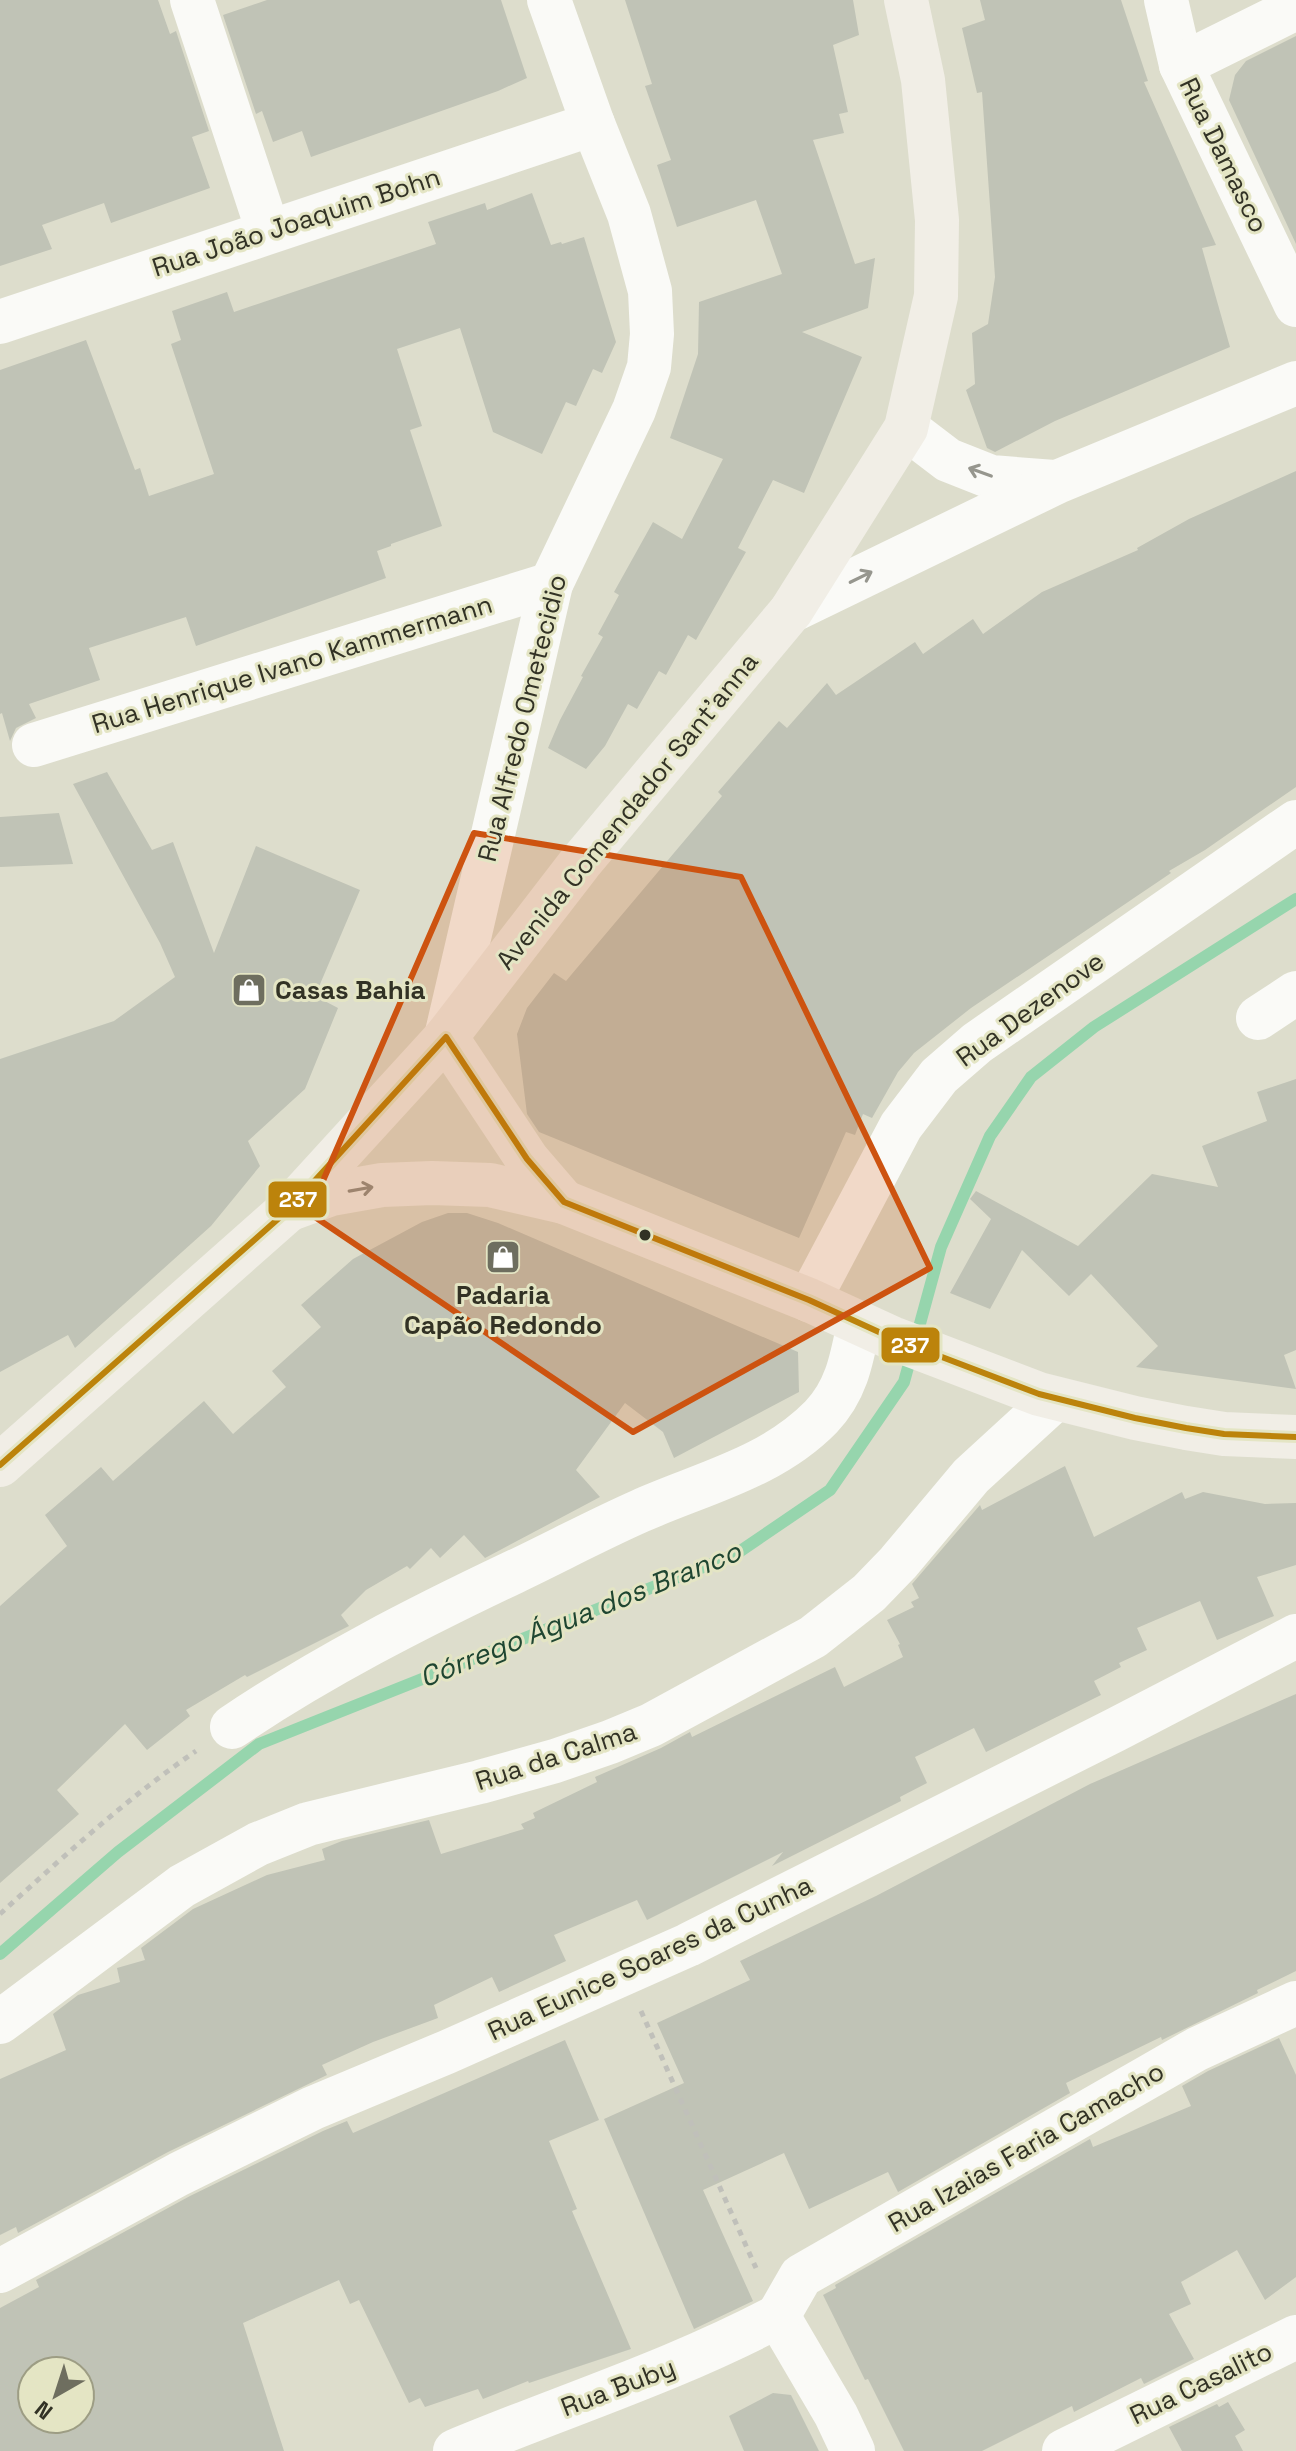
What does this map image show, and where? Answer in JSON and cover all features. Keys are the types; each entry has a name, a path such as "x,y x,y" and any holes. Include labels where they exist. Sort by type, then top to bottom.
{"main road":[{"name":"Avenida Comendador Sant'anna","path":"0,1465 287,1211 446,1037 580,863 791,611 906,428 936,296 937,220 923,80 906,0"},
{"path":"446,1037 527,1159 564,1202"},
{"path":"287,1211 331,1194 382,1185 490,1185 564,1202 1047,1397 1135,1418 1224,1434 1296,1437"}],"street":[{"path":"192,0 268,231"},
{"name":"Rua Alfredo Ometecidio","path":"446,1037 551,584 634,410 649,367 650,291 646,275 629,214 549,0"},
{"name":"Rua Damasco","path":"1166,0 1181,65 1296,305"},
{"path":"1181,65 1296,8"},
{"name":"Rua João Joaquim Bohn","path":"0,322 593,124"},
{"path":"791,611 1057,482 1296,383"},
{"path":"906,428 948,460 991,477 1057,482"},
{"name":"Rua Henrique Ivano Kammermann","path":"34,745 551,584"},
{"name":"Rua Dezenove","path":"809,1300 901,1126 939,1076 977,1043 1296,822"},
{"path":"1258,1018 1296,993"},
{"path":"232,1727 283,1692 419,1618 640,1511 772,1457 823,1415 840,1393 868,1327"},
{"name":"Rua da Calma","path":"0,2022 182,1886 258,1844 308,1824 495,1778 610,1742 651,1725 813,1637 869,1593 971,1476 1047,1397"},
{"name":"Rua Eunice Soares da Cunha","path":"0,2271 179,2174 313,2108 447,2052 731,1924 1296,1636"},
{"name":"Rua Izaias Faria Camacho","path":"778,2316 801,2276 1197,2049 1296,2003"},
{"path":"778,2316 836,2415 853,2451"},
{"name":"Rua Buby","path":"455,2451 674,2366 778,2316"},
{"name":"Rua Casalito","path":"1064,2451 1296,2337"}],"path":[{"path":"0,1914 167,1771 232,1727"},
{"path":"624,1973 778,2316"}],"highlighted area":[{"path":"474,833 741,877 930,1268 633,1432 309,1213"}],"building":[{"path":"0,0 158,0 170,34 176,31 209,131 192,137 210,188 111,223 104,203 42,225 52,249 0,266"},
{"path":"267,0 501,0 527,78 311,157 302,131 273,142 262,111 256,114 223,15"},
{"path":"625,0 853,0 859,35 833,45 848,112 839,114 844,133 813,140 855,264 875,258 868,308 802,332 862,357 804,493 773,480 738,548 746,552 696,640 688,635 666,675 659,671 637,709 628,704 605,746 586,769 548,748 603,637 598,634 619,595 614,592 653,522 682,539 723,459 670,438 698,354 699,302 782,274 756,200 677,227 657,165 671,160 645,86 652,84"},
{"path":"980,0 1121,0 1148,81 1144,82 1216,245 1202,248 1230,347 1055,421 995,452 987,448 966,390 975,384 972,333 988,324 995,277 982,92 977,93 962,28 985,20"},
{"path":"1296,36 1296,244 1229,100 1235,75 1246,61"},
{"path":"532,193 551,245 584,237 616,342 602,373 593,369 576,406 566,402 542,454 493,432 460,328 397,349 422,426 410,430 442,526 377,551 386,578 196,646 186,617 89,648 100,680 29,704 36,718 16,728 10,741 0,714 0,370 86,340 135,470 140,468 149,496 214,474 171,344 181,340 172,311 227,292 234,312 436,244 428,222 485,203 487,210"},
{"path":"1296,471 1296,787 971,1008 914,1053 898,1072 872,1118 863,1114 855,1135 846,1132 799,1238 539,1132 527,1114 517,1034 527,1008 554,973 566,981 722,796 718,792 779,721 787,728 827,683 836,695 915,642 923,654 973,619 983,634 1042,592 1138,550 1189,519"},
{"path":"107,772 152,850 173,842 214,953 256,846 360,890 315,996 338,1008 305,1089 248,1141 260,1166 211,1226 75,1348 68,1335 0,1372 0,1059 114,1021 175,977 160,943 73,784"},
{"path":"59,813 73,864 0,867 0,817"},
{"path":"1296,1079 1296,1350 1284,1355 1296,1389 1136,1367 1158,1346 1091,1274 1069,1296 1022,1250 990,1309 950,1293 991,1219 970,1199 976,1191 1078,1246 1152,1174 1218,1187 1202,1146 1267,1121 1257,1092"},
{"path":"448,1213 467,1213 498,1223 798,1352 799,1392 674,1458 663,1432 625,1403 576,1470 600,1497 485,1558 464,1535 440,1558 431,1548 410,1569 407,1566 366,1590 341,1615 349,1626 247,1677 245,1675 186,1710 190,1716 147,1750 125,1724 57,1790 79,1814 0,1883 0,1606 67,1546 45,1515 101,1467 113,1481 204,1401 233,1434 286,1387 272,1371 321,1327 301,1305 353,1259 422,1222"},
{"path":"1065,1466 1094,1537 1182,1492 1185,1499 1203,1492 1265,1504 1296,1503 1296,1565 1257,1577 1274,1616 1217,1640 1200,1601 1137,1628 1147,1650 1119,1663 1121,1667 1094,1681 1101,1695 986,1752 974,1728 915,1757 927,1783 900,1797 901,1801 772,1866 783,1852 647,1920 637,1900 554,1935 566,1961 499,1992 492,1977 434,2005 438,2018 322,2065 327,2075 168,2152 18,2233 16,2227 0,2235 0,2079 66,2050 53,2014 78,1995 120,1982 117,1968 145,1960 141,1948 193,1909 267,1875 325,1860 322,1849 342,1841 429,1820 441,1854 524,1829 521,1824 535,1818 533,1813 597,1782 595,1777 690,1732 692,1737 835,1667 844,1687 903,1657 900,1644 887,1620 914,1607 911,1602 919,1598 912,1584 980,1505 982,1510"},
{"path":"1296,1694 1296,1971 1162,2040 1161,2037 1066,2083 1070,2093 898,2192 888,2172 809,2209 784,2153 703,2190 753,2301 694,2329 604,2119 684,2083 657,2023 750,1980 740,1961 876,1896 1090,1784"},
{"path":"1279,2038 1296,2075 1296,2277 1265,2300 1237,2250 1181,2282 1191,2304 1169,2314 1194,2359 1144,2384 1141,2378 1074,2412 1072,2406 982,2451 904,2451 823,2295 836,2288 835,2285 1090,2139 1093,2147 1191,2106 1182,2086"},
{"path":"565,2040 599,2120 549,2141 577,2209 572,2211 631,2349 528,2381 483,2399 478,2389 425,2407 420,2398 409,2403 359,2300 350,2304 339,2280 243,2323 284,2451 0,2451 0,2308 39,2287 36,2280 190,2196 347,2121 353,2133"},
{"path":"773,2393 791,2395 819,2451 744,2451 729,2416"},
{"path":"1228,2402 1245,2430 1235,2436 1243,2451 1182,2451 1169,2427 1217,2404 1219,2407"}],"waterway":[{"name":"Córrego Água dos Branco","path":"0,1954 118,1852 259,1744 736,1554 830,1490 904,1382 941,1247 990,1136 1031,1077 1094,1027 1296,899"}],"transit line":[{"name":"237","path":"0,1465 287,1211 446,1037 527,1159 564,1202 809,1300 892,1338 1039,1394 1186,1428 1224,1434 1296,1437"}],"place":[{"name":"Casas Bahia","path":"249,990"},
{"name":"Padaria Capão Redondo","path":"503,1257"}]}
